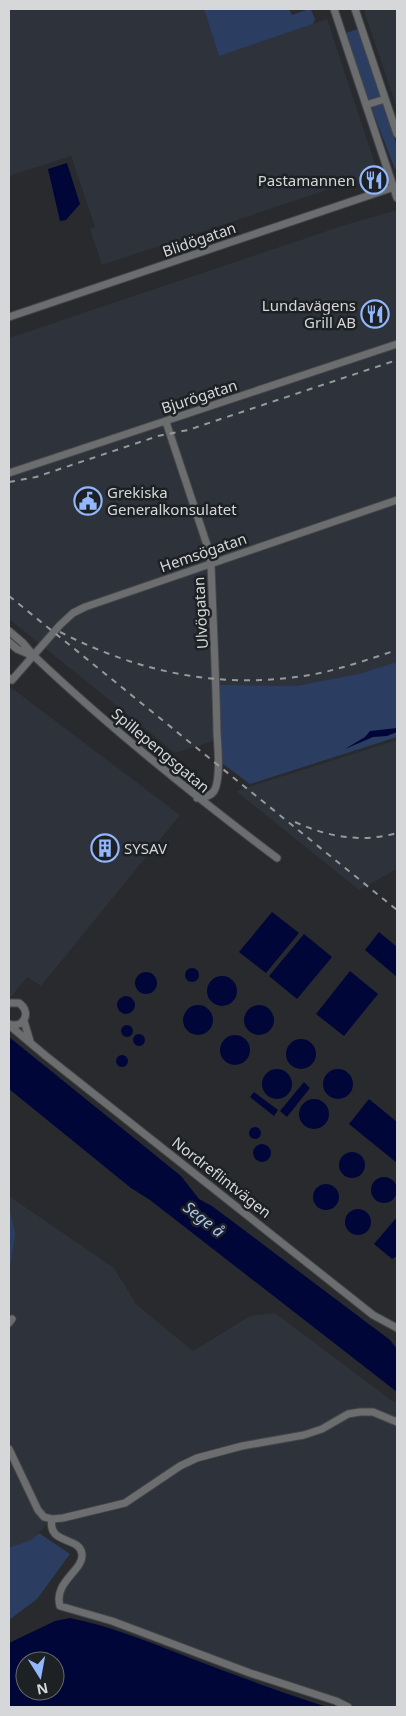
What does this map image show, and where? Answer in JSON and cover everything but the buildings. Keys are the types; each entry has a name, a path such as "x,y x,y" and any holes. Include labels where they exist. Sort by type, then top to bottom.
{"street":[{"path":"334,9 366,105 396,186 397,198"},
{"path":"355,9 397,134"},
{"path":"366,105 385,98"},
{"name":"Blidögatan","path":"9,317 396,186"},
{"name":"Bjurögatan","path":"9,473 397,344"},
{"name":"Ulvögatan","path":"166,422 209,551 211,564 216,679 217,785 207,797 197,798"},
{"name":"Hemsögatan","path":"10,679 34,656 68,617 80,610 397,500"},
{"name":"Spillepengsgatan","path":"9,631 113,728 197,798 277,858"},
{"name":"Spillepengsgatan","path":"9,642 17,649 34,656"},
{"path":"9,1003 16,1002 23,1005 26,1012 24,1021 31,1044"},
{"path":"9,1024 16,1026 24,1021"},
{"name":"Nordreflintvägen","path":"9,1024 31,1044 373,1315 397,1328"},
{"path":"9,1449 38,1510 44,1517 52,1519 64,1518 124,1503 141,1494 180,1466 212,1452 304,1435 322,1430 348,1414 360,1412 373,1412 397,1422"},
{"path":"52,1519 52,1531 79,1547 82,1552 82,1558 60,1590 58,1598 60,1606 112,1621 250,1673 336,1701 348,1707"}],"shaded area":[{"path":"9,9 204,9 219,56 327,19 378,173 102,265 90,229 95,227 71,156 9,176"},
{"path":"204,9 289,9 292,15 309,9 315,19 313,24 219,56"},
{"path":"365,9 397,9 397,108 365,14"},
{"path":"358,29 381,96 369,101 346,33"},
{"path":"383,102 397,146 397,168 395,169 371,107"},
{"path":"397,210 397,683 175,753 9,619 9,338 345,225"},
{"path":"397,662 397,737 250,784 223,764 220,741 219,685 297,686 359,674"},
{"name":"SYSAV","path":"9,686 180,815 41,986 27,977 12,996 9,997"},
{"path":"397,740 397,869 359,890 236,791"},
{"path":"9,1196 114,1268 136,1304 193,1351 250,1316 275,1313 397,1403 397,1707 348,1707 67,1609 58,1598 76,1568 82,1552 61,1538 52,1520 31,1540 9,1546"},
{"path":"9,1205 15,1234 9,1276"},
{"path":"39,1533 70,1554 37,1599 9,1620 9,1546 31,1540"}],"water":[{"path":"67,163 80,204 66,220 60,221 48,169"},
{"path":"397,728 397,732 387,736 373,737 345,749 365,737 370,731"},
{"path":"272,912 299,933 266,973 239,952"},
{"path":"379,932 397,947 397,977 365,950"},
{"path":"304,934 332,957 297,999 269,976"},
{"path":"192,968 197,970 199,975 197,980 192,982 187,980 185,975 187,970"},
{"path":"350,971 378,994 344,1036 316,1014"},
{"path":"146,972 154,975 157,983 154,991 146,994 138,991 135,983 138,975"},
{"path":"222,976 233,980 237,991 233,1002 222,1006 211,1002 207,991 211,980"},
{"path":"126,996 134,1001 135,1005 130,1013 126,1014 118,1009 117,1005 122,997"},
{"path":"198,1005 209,1009 213,1020 209,1031 198,1035 187,1031 183,1020 187,1009"},
{"path":"259,1005 270,1009 274,1020 270,1031 259,1035 248,1031 244,1020 248,1009"},
{"path":"129,1025 132,1026 132,1036 125,1037 122,1036 121,1029 122,1026"},
{"path":"137,1034 141,1034 145,1040 141,1046 137,1046 133,1042 133,1038"},
{"path":"235,1035 246,1039 250,1050 246,1061 235,1065 224,1061 220,1050 224,1039"},
{"name":"Sege å","path":"9,1037 181,1176 199,1199 212,1206 390,1340 397,1349 397,1392 150,1200 131,1188 9,1089"},
{"path":"301,1039 312,1043 316,1054 312,1065 301,1069 290,1065 286,1054 290,1043"},
{"path":"124,1055 127,1056 127,1066 120,1067 117,1066 116,1059 117,1056"},
{"path":"277,1069 288,1073 292,1084 288,1095 277,1099 266,1095 262,1084 266,1073"},
{"path":"338,1069 349,1073 353,1084 349,1095 338,1099 327,1095 323,1084 327,1073"},
{"path":"304,1082 310,1088 287,1117 280,1111"},
{"path":"254,1092 278,1110 274,1116 250,1097"},
{"path":"314,1099 325,1103 329,1114 325,1125 314,1129 303,1125 299,1114 303,1103"},
{"path":"369,1099 397,1122 397,1163 349,1124"},
{"path":"253,1127 257,1127 261,1133 257,1139 253,1139 249,1135 249,1131"},
{"path":"262,1144 268,1147 271,1153 268,1159 262,1162 256,1159 253,1153 256,1147"},
{"path":"352,1152 361,1156 365,1165 361,1174 352,1178 343,1174 339,1165 343,1156"},
{"path":"384,1177 393,1181 397,1190 393,1199 384,1203 375,1199 371,1190 375,1181"},
{"path":"326,1184 335,1188 339,1197 335,1206 326,1210 317,1206 313,1197 317,1188"},
{"path":"358,1209 367,1213 371,1222 367,1231 358,1235 349,1231 345,1222 349,1213"},
{"path":"397,1217 397,1256 392,1259 374,1244"},
{"path":"70,1618 85,1621 116,1630 327,1707 9,1707 9,1643 55,1621"}],"railway":[{"path":"9,482 36,477 158,436 188,430 397,360"},
{"path":"9,596 397,910"},
{"path":"60,632 92,647 156,669 189,676 222,679 290,678 352,665 397,650"},
{"path":"295,822 333,835 345,837 371,838 397,833"}],"place":[{"name":"Pastamannen","path":"374,180"},
{"name":"Lundavägens Grill AB","path":"375,314"},
{"name":"Grekiska Generalkonsulatet","path":"88,501"},
{"name":"SYSAV","path":"105,848"}]}
